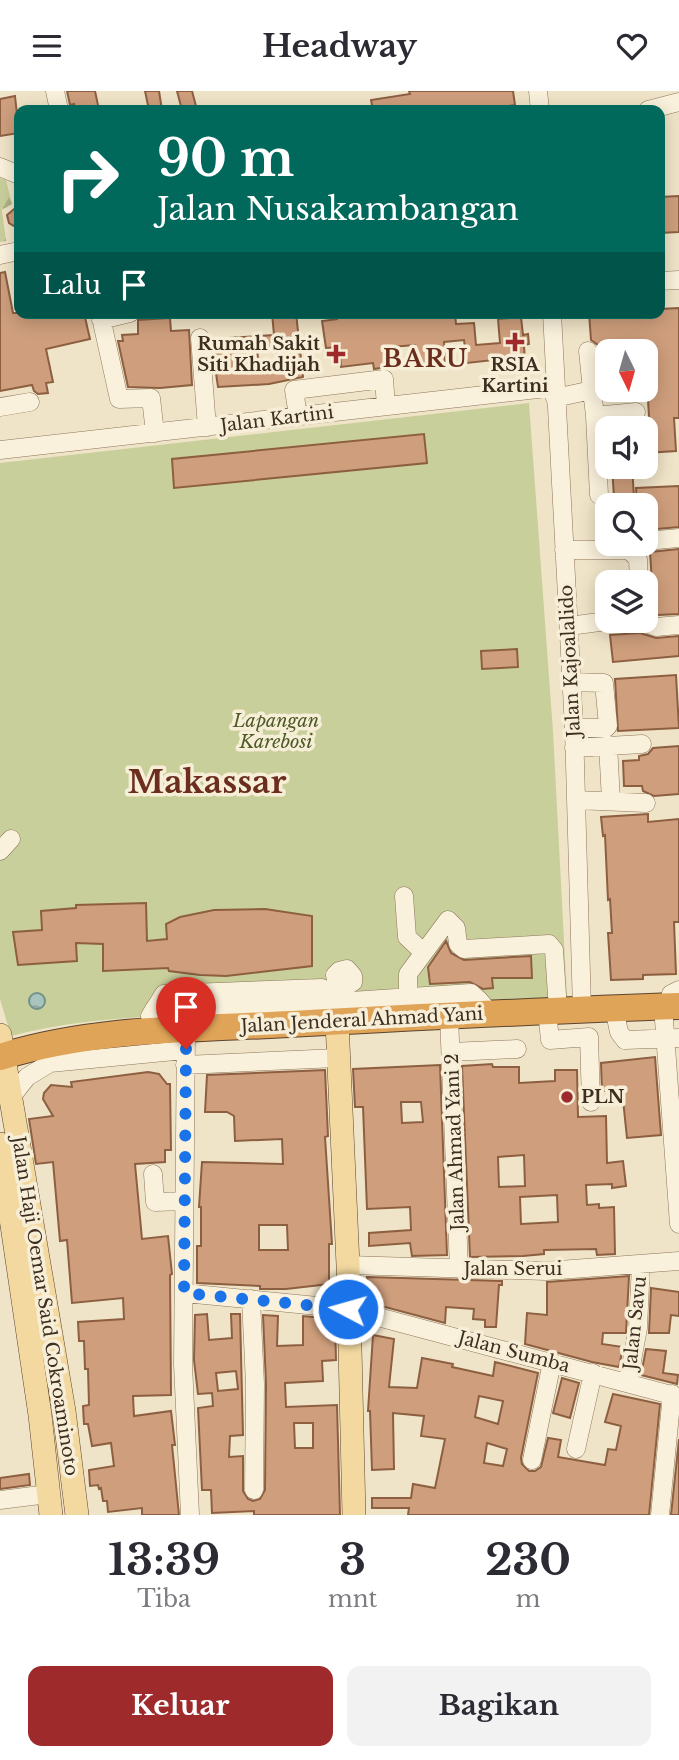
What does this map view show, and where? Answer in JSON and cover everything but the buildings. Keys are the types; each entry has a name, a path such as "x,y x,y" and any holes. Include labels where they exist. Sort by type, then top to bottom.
{"highway":[{"name":"Jalan Jenderal Ahmad Yani","path":"2,1049 62,1040 149,1020 186,1048 339,1001 449,1016 614,1008 672,1002"}],"main road":[{"path":"339,1001 337,1058 348,1265 354,1515"},
{"name":"Jalan Haji Oemar Said Cokroaminoto","path":"2,1049 12,1096 37,1320 40,1415 49,1504"},
{"name":"Jalan Haji Oemar Said Cokroaminoto","path":"0,1144 6,1222 64,1411 77,1515"}],"street":[{"path":"101,319 119,399 152,398 155,433"},
{"name":"Jalan Kajoalalido","path":"552,319 576,800 563,1010"},
{"path":"200,338 207,427"},
{"path":"587,351 595,416 636,412"},
{"path":"298,416 294,390 384,379 386,406"},
{"name":"Jalan Kartini","path":"0,450 386,406 592,390"},
{"path":"0,407 30,402"},
{"path":"658,542 679,538"},
{"path":"564,550 595,548"},
{"path":"569,626 595,623"},
{"path":"658,627 679,625"},
{"path":"572,683 604,683 608,726 574,728"},
{"path":"574,748 642,744"},
{"path":"608,745 611,800"},
{"path":"576,800 646,803"},
{"path":"404,896 407,937 421,950"},
{"path":"377,1000 388,993 448,920 456,928 458,944 464,949 550,944 554,950 563,1010 550,1040 589,1037 591,1102"},
{"path":"412,998 408,990 408,975 421,950"},
{"path":"149,1020 339,1001 471,993 490,1013"},
{"path":"672,1002 679,1224"},
{"path":"614,1008 619,1032 625,1040 672,1038"},
{"name":"Jalan Ahmad Yani 2","path":"449,1016 459,1269"},
{"path":"12,1096 35,1070 50,1063 186,1048 337,1058"},
{"path":"186,1048 183,1364 190,1515"},
{"path":"451,1052 517,1049"},
{"path":"152,1174 155,1202 184,1201"},
{"name":"Jalan Serui","path":"348,1265 546,1271 679,1261"},
{"name":"Jalan Savu","path":"628,1382 638,1328 641,1264"},
{"name":"Jalan Sumba","path":"184,1293 348,1309 675,1396"},
{"path":"251,1299 255,1384 254,1490"},
{"path":"532,1460 552,1362"},
{"path":"576,1449 593,1373"},
{"path":"660,1515 675,1396"},
{"path":"0,1500 49,1504"}],"green space":[{"path":"0,178 6,180 12,204 2,210 6,241 0,242"},
{"name":"Lapangan Karebosi","path":"529,403 553,731 567,997 111,1019 11,1036 0,999 0,463"}],"water":[{"path":"37,993 43,995 43,1007 37,1009 31,1007 29,1001 31,995"}],"place":[{"name":"RSIA Kartini","path":"515,342"},
{"name":"Rumah Sakit Siti Khadijah","path":"336,354"},
{"name":"PLN","path":"567,1097"}],"district":[{"name":"BARU","path":"426,359"},
{"name":"Makassar","path":"207,782"}],"route":[{"path":"186,1049 184,1293 348,1309"}]}
